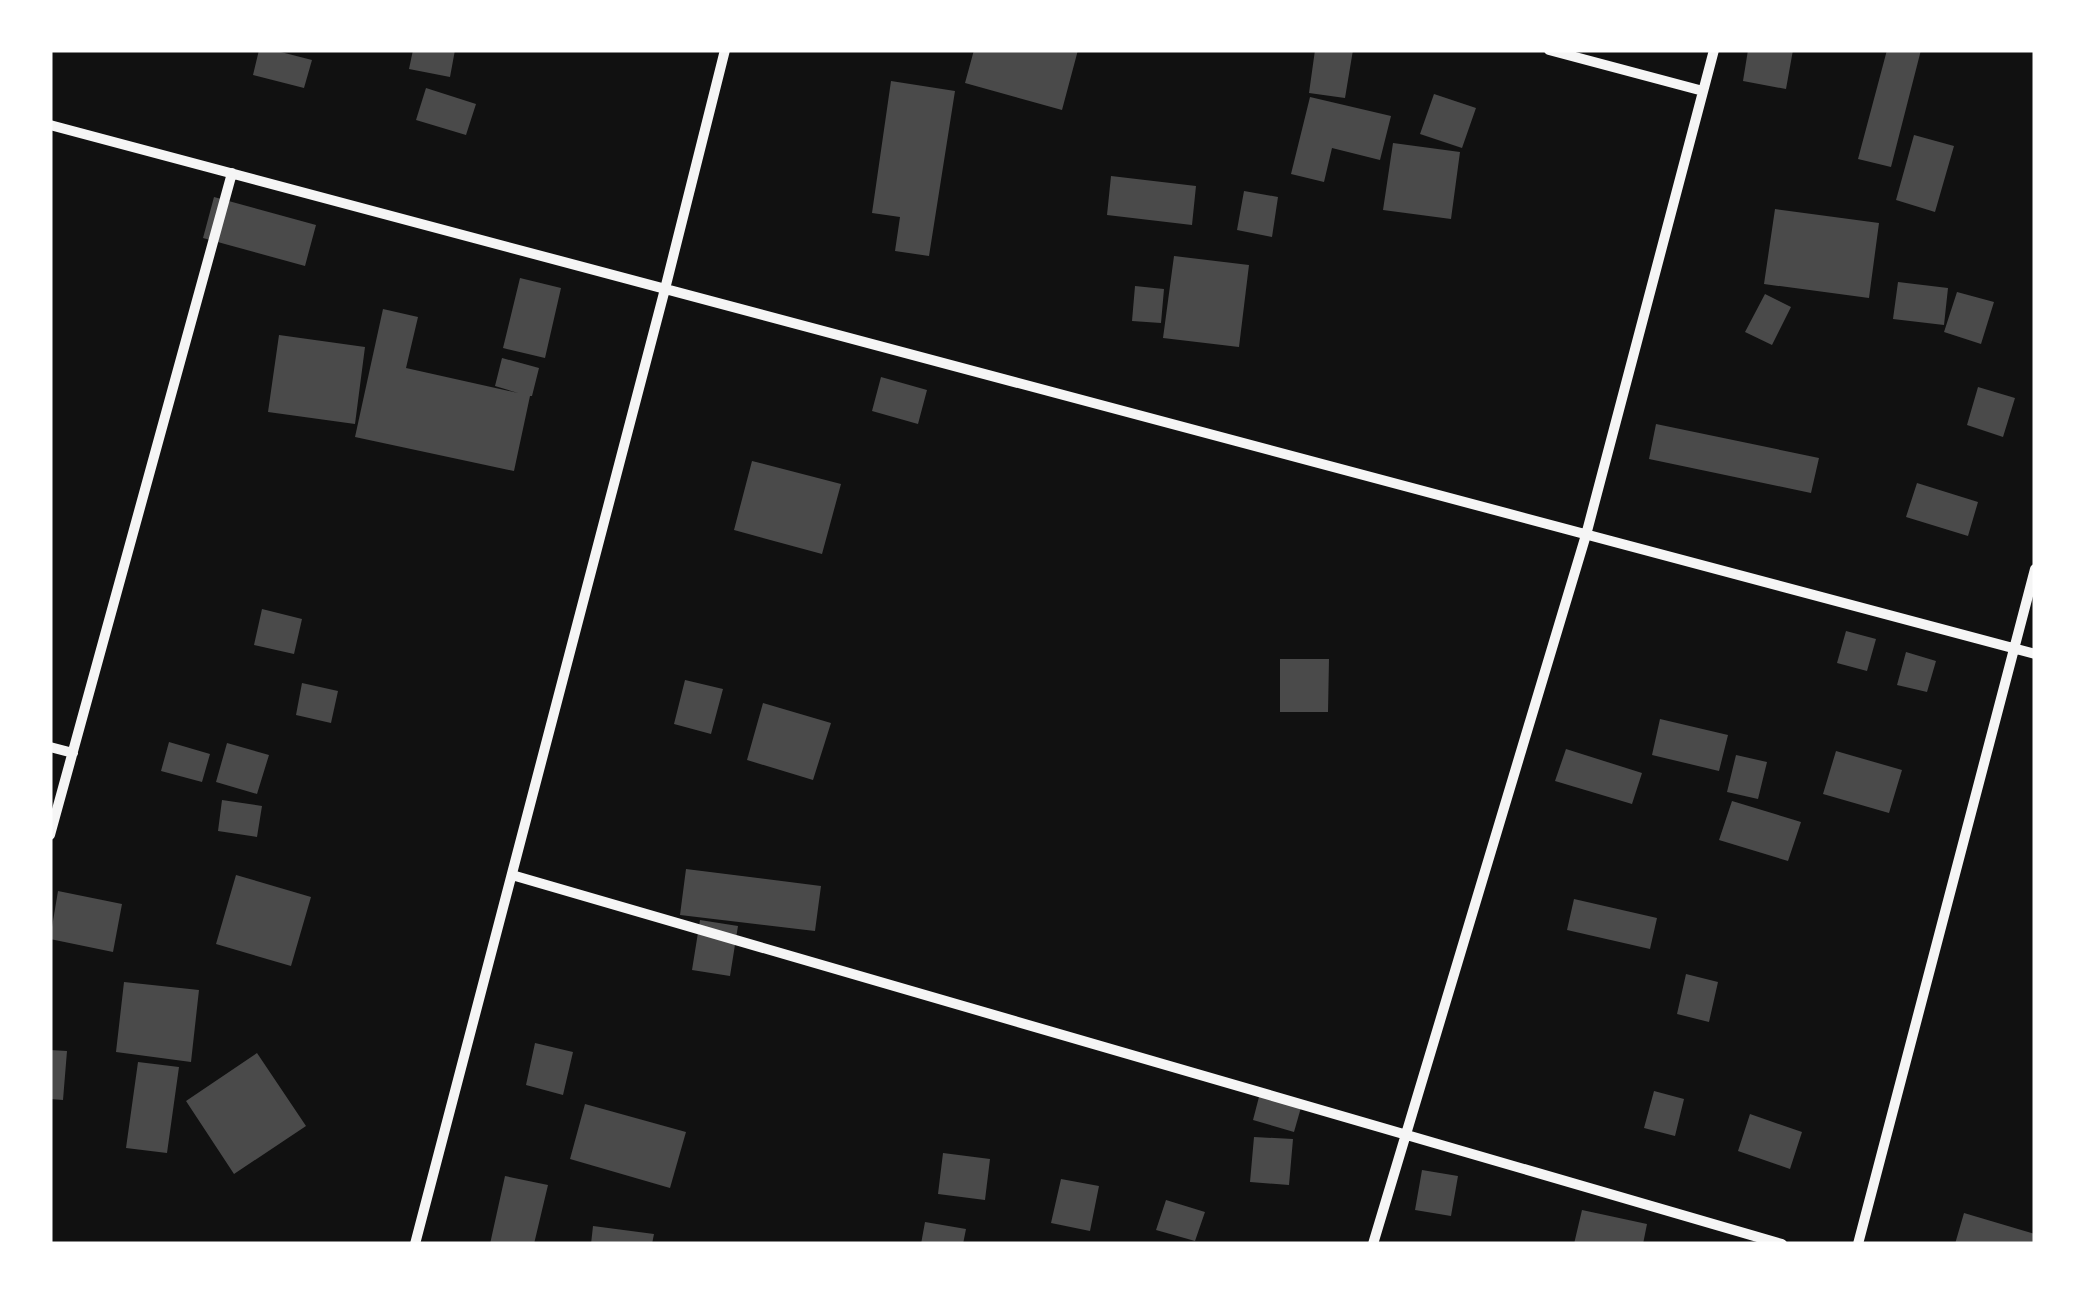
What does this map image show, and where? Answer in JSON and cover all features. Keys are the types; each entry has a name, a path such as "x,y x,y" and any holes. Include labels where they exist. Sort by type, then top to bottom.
{"street":[{"path":"415,1244 725,50"},
{"path":"1549,50 1703,92"},
{"path":"1373,1244 1586,535 1714,50"},
{"path":"50,124 2035,654"},
{"path":"50,835 232,173"},
{"path":"1858,1244 2035,569"},
{"path":"50,747 73,753"},
{"path":"512,874 1782,1244"}],"building":[{"path":"259,50 312,60 304,88 253,75"},
{"path":"413,50 455,50 450,77 409,69"},
{"path":"974,50 1078,50 1062,110 965,83"},
{"path":"1315,50 1353,50 1345,98 1309,93"},
{"path":"1748,50 1793,50 1786,89 1743,81"},
{"path":"1887,50 1921,50 1891,167 1858,159"},
{"path":"891,81 955,91 929,256 895,251 900,217 872,213"},
{"path":"426,88 476,104 466,135 416,120"},
{"path":"1434,94 1476,108 1462,148 1420,134"},
{"path":"1310,97 1391,116 1380,160 1332,148 1324,182 1291,174"},
{"path":"1914,135 1954,146 1935,212 1896,200"},
{"path":"1393,143 1460,152 1451,219 1383,210"},
{"path":"1111,176 1196,186 1192,225 1107,215"},
{"path":"1244,191 1278,197 1272,237 1237,230"},
{"path":"214,197 316,225 305,266 203,238"},
{"path":"1775,209 1879,223 1869,298 1764,284"},
{"path":"1174,256 1249,265 1239,347 1163,338"},
{"path":"520,278 561,288 545,358 503,348"},
{"path":"1898,282 1948,288 1944,325 1893,319"},
{"path":"1135,286 1164,289 1161,323 1132,321"},
{"path":"1957,292 1994,302 1981,344 1944,332"},
{"path":"1765,294 1791,307 1772,345 1745,332"},
{"path":"383,309 418,317 406,368 518,393 495,386 502,358 539,368 514,471 355,437"},
{"path":"279,335 365,347 355,424 268,412"},
{"path":"881,377 927,390 918,424 872,411"},
{"path":"1978,387 2015,398 2003,437 1967,425"},
{"path":"1656,424 1819,458 1811,493 1649,459"},
{"path":"752,461 841,484 822,554 734,530"},
{"path":"1917,483 1978,502 1968,536 1906,517"},
{"path":"262,609 302,619 294,654 254,645"},
{"path":"1846,631 1876,639 1867,671 1837,663"},
{"path":"1906,652 1936,661 1927,692 1897,685"},
{"path":"1280,659 1329,659 1328,712 1280,712"},
{"path":"685,680 723,689 711,734 674,724"},
{"path":"302,683 338,691 331,723 296,715"},
{"path":"763,703 831,723 813,780 747,760"},
{"path":"1660,719 1728,735 1719,771 1652,755"},
{"path":"169,742 210,754 202,782 161,771"},
{"path":"227,743 269,755 257,794 216,782"},
{"path":"1566,749 1642,773 1632,804 1555,781"},
{"path":"1836,751 1902,770 1889,813 1823,794"},
{"path":"1736,755 1767,762 1758,799 1727,792"},
{"path":"222,800 262,806 257,837 218,831"},
{"path":"1732,801 1801,822 1788,861 1719,840"},
{"path":"686,869 821,886 815,931 680,915"},
{"path":"236,875 311,897 291,966 216,944"},
{"path":"58,891 122,904 113,952 50,939"},
{"path":"1574,899 1657,918 1650,949 1567,930"},
{"path":"700,920 738,926 730,976 692,970"},
{"path":"1686,974 1718,982 1709,1022 1677,1014"},
{"path":"124,982 199,990 191,1062 116,1052"},
{"path":"535,1043 573,1052 563,1095 526,1085"},
{"path":"50,1050 67,1051 63,1100 50,1099"},
{"path":"257,1053 306,1126 234,1174 186,1101"},
{"path":"138,1062 179,1067 167,1153 126,1148"},
{"path":"1654,1091 1684,1099 1675,1136 1644,1128"},
{"path":"1260,1093 1302,1104 1294,1132 1253,1120"},
{"path":"585,1104 686,1132 670,1188 570,1159"},
{"path":"1750,1114 1802,1132 1790,1169 1738,1151"},
{"path":"1254,1137 1293,1139 1289,1185 1250,1182"},
{"path":"943,1153 990,1159 985,1200 938,1194"},
{"path":"1422,1170 1458,1176 1451,1216 1415,1210"},
{"path":"505,1176 548,1185 534,1244 490,1244"},
{"path":"1061,1179 1099,1186 1090,1231 1051,1223"},
{"path":"1166,1200 1205,1212 1195,1241 1156,1230"},
{"path":"1582,1210 1647,1224 1643,1244 1574,1244"},
{"path":"1964,1213 2035,1234 2035,1244 1955,1244"},
{"path":"925,1222 966,1229 963,1244 921,1244"},
{"path":"593,1226 654,1234 652,1244 591,1244"}]}
